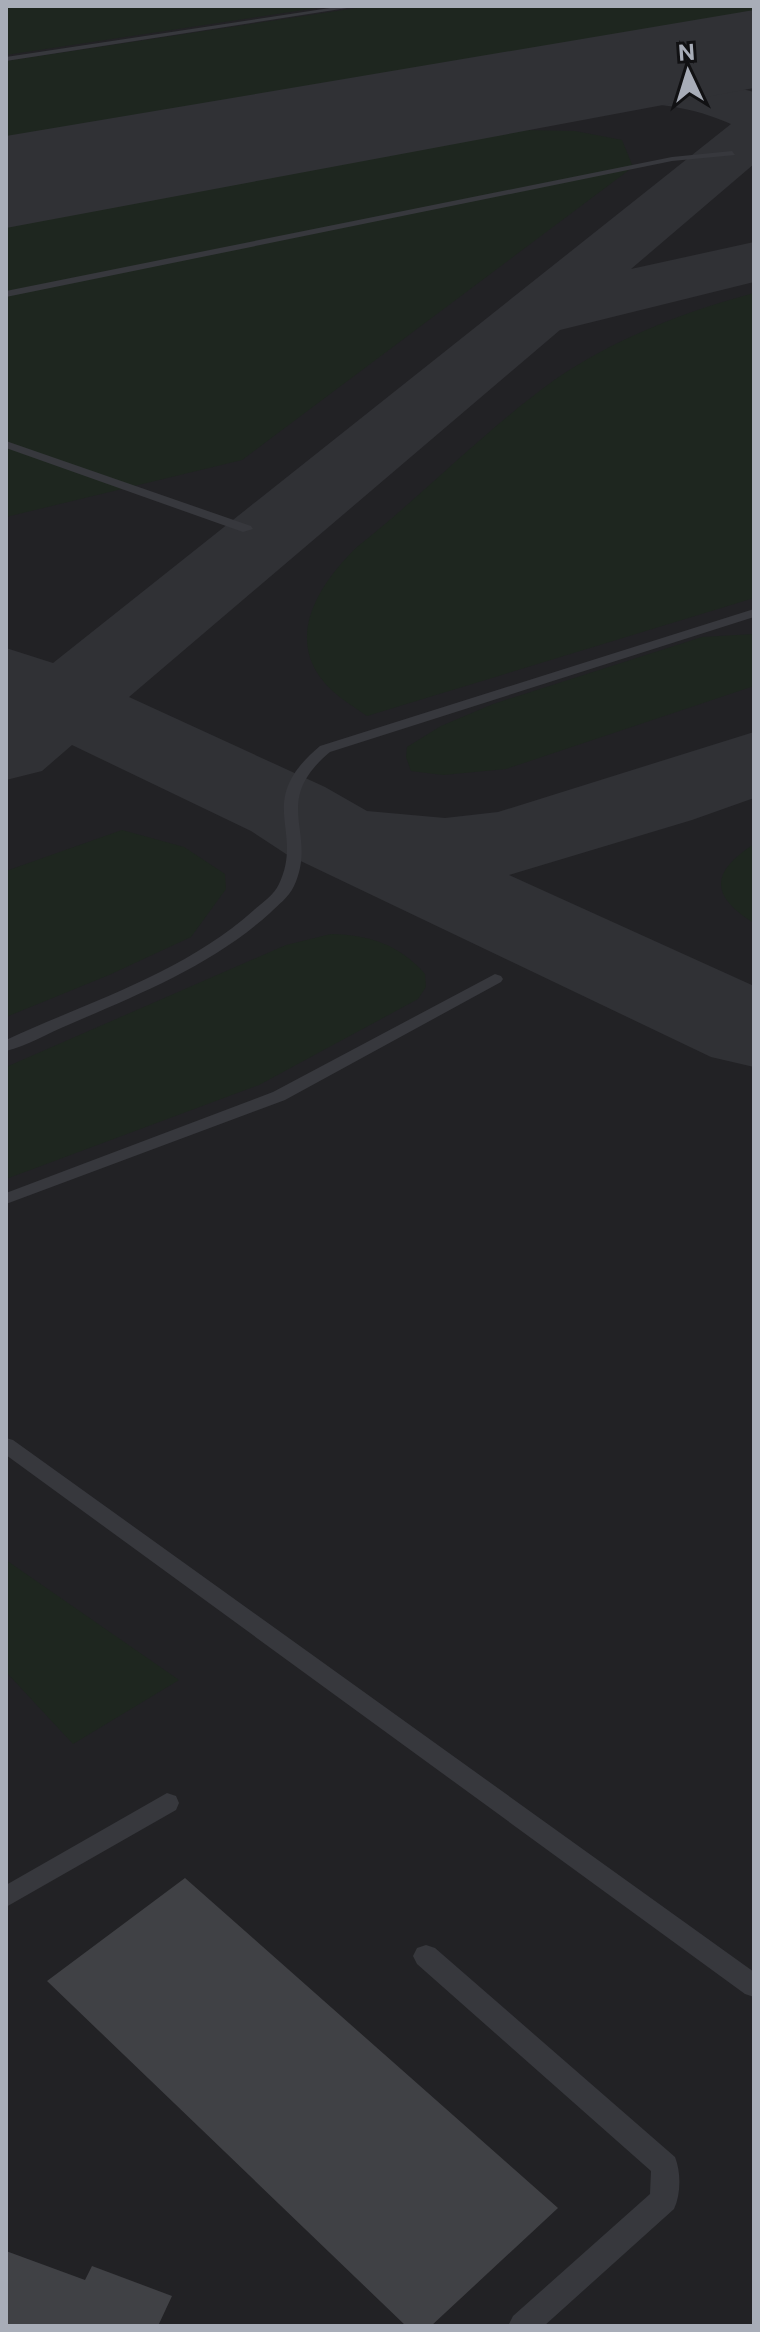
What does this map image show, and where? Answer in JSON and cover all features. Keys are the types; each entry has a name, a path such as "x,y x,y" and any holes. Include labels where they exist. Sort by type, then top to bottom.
{"lane":[{"path":"6,59 357,6"},
{"path":"6,294 672,159 732,153"},
{"path":"6,444 247,529"},
{"path":"6,1046 203,957 244,931 286,888 293,861 288,809 300,773 310,758 325,749 754,613"},
{"path":"735,619 754,626"},
{"path":"6,1199 279,1096 495,979"},
{"path":"6,1445 754,1986"},
{"path":"6,1897 167,1803"},
{"path":"426,1956 665,2166 664,2200 523,2326"}],"shaded area":[{"path":"6,6 754,6 754,2326 6,2326"},
{"path":"6,6 330,6 6,55"},
{"path":"370,6 754,6 754,14 6,145 6,61"},
{"path":"524,130 575,131 622,140 633,167 242,460 6,517 6,227"},
{"path":"754,293 754,598 367,716 325,683 311,660 307,642 308,624 313,607 332,575 357,547 503,421 576,366 650,328"},
{"path":"754,634 754,686 506,769 443,775 411,771 406,757 407,747 441,726 493,704 702,637"},
{"path":"122,830 184,847 225,874 226,889 191,937 6,1017 6,871"},
{"path":"754,844 754,923 729,903 721,884 730,864"},
{"path":"331,934 358,936 394,948 425,974 426,987 418,999 259,1085 6,1179 6,1067 286,945"},
{"path":"6,1560 179,1680 73,1744 6,1672"}],"building":[{"path":"185,1878 558,2208 431,2326 406,2326 47,1981"},
{"path":"6,2251 85,2280 92,2266 172,2296 158,2326 6,2326"}],"taxiway":[{"path":"501,94 630,86 697,93 754,113"},
{"path":"63,703 754,134"},
{"path":"562,309 598,297 754,262"},
{"path":"6,677 63,703"},
{"path":"6,750 63,703"},
{"path":"63,703 288,809 324,831 754,1031"},
{"path":"366,843 445,850 508,843 655,798 754,763"}],"runway":[{"path":"6,182 754,49"}]}
